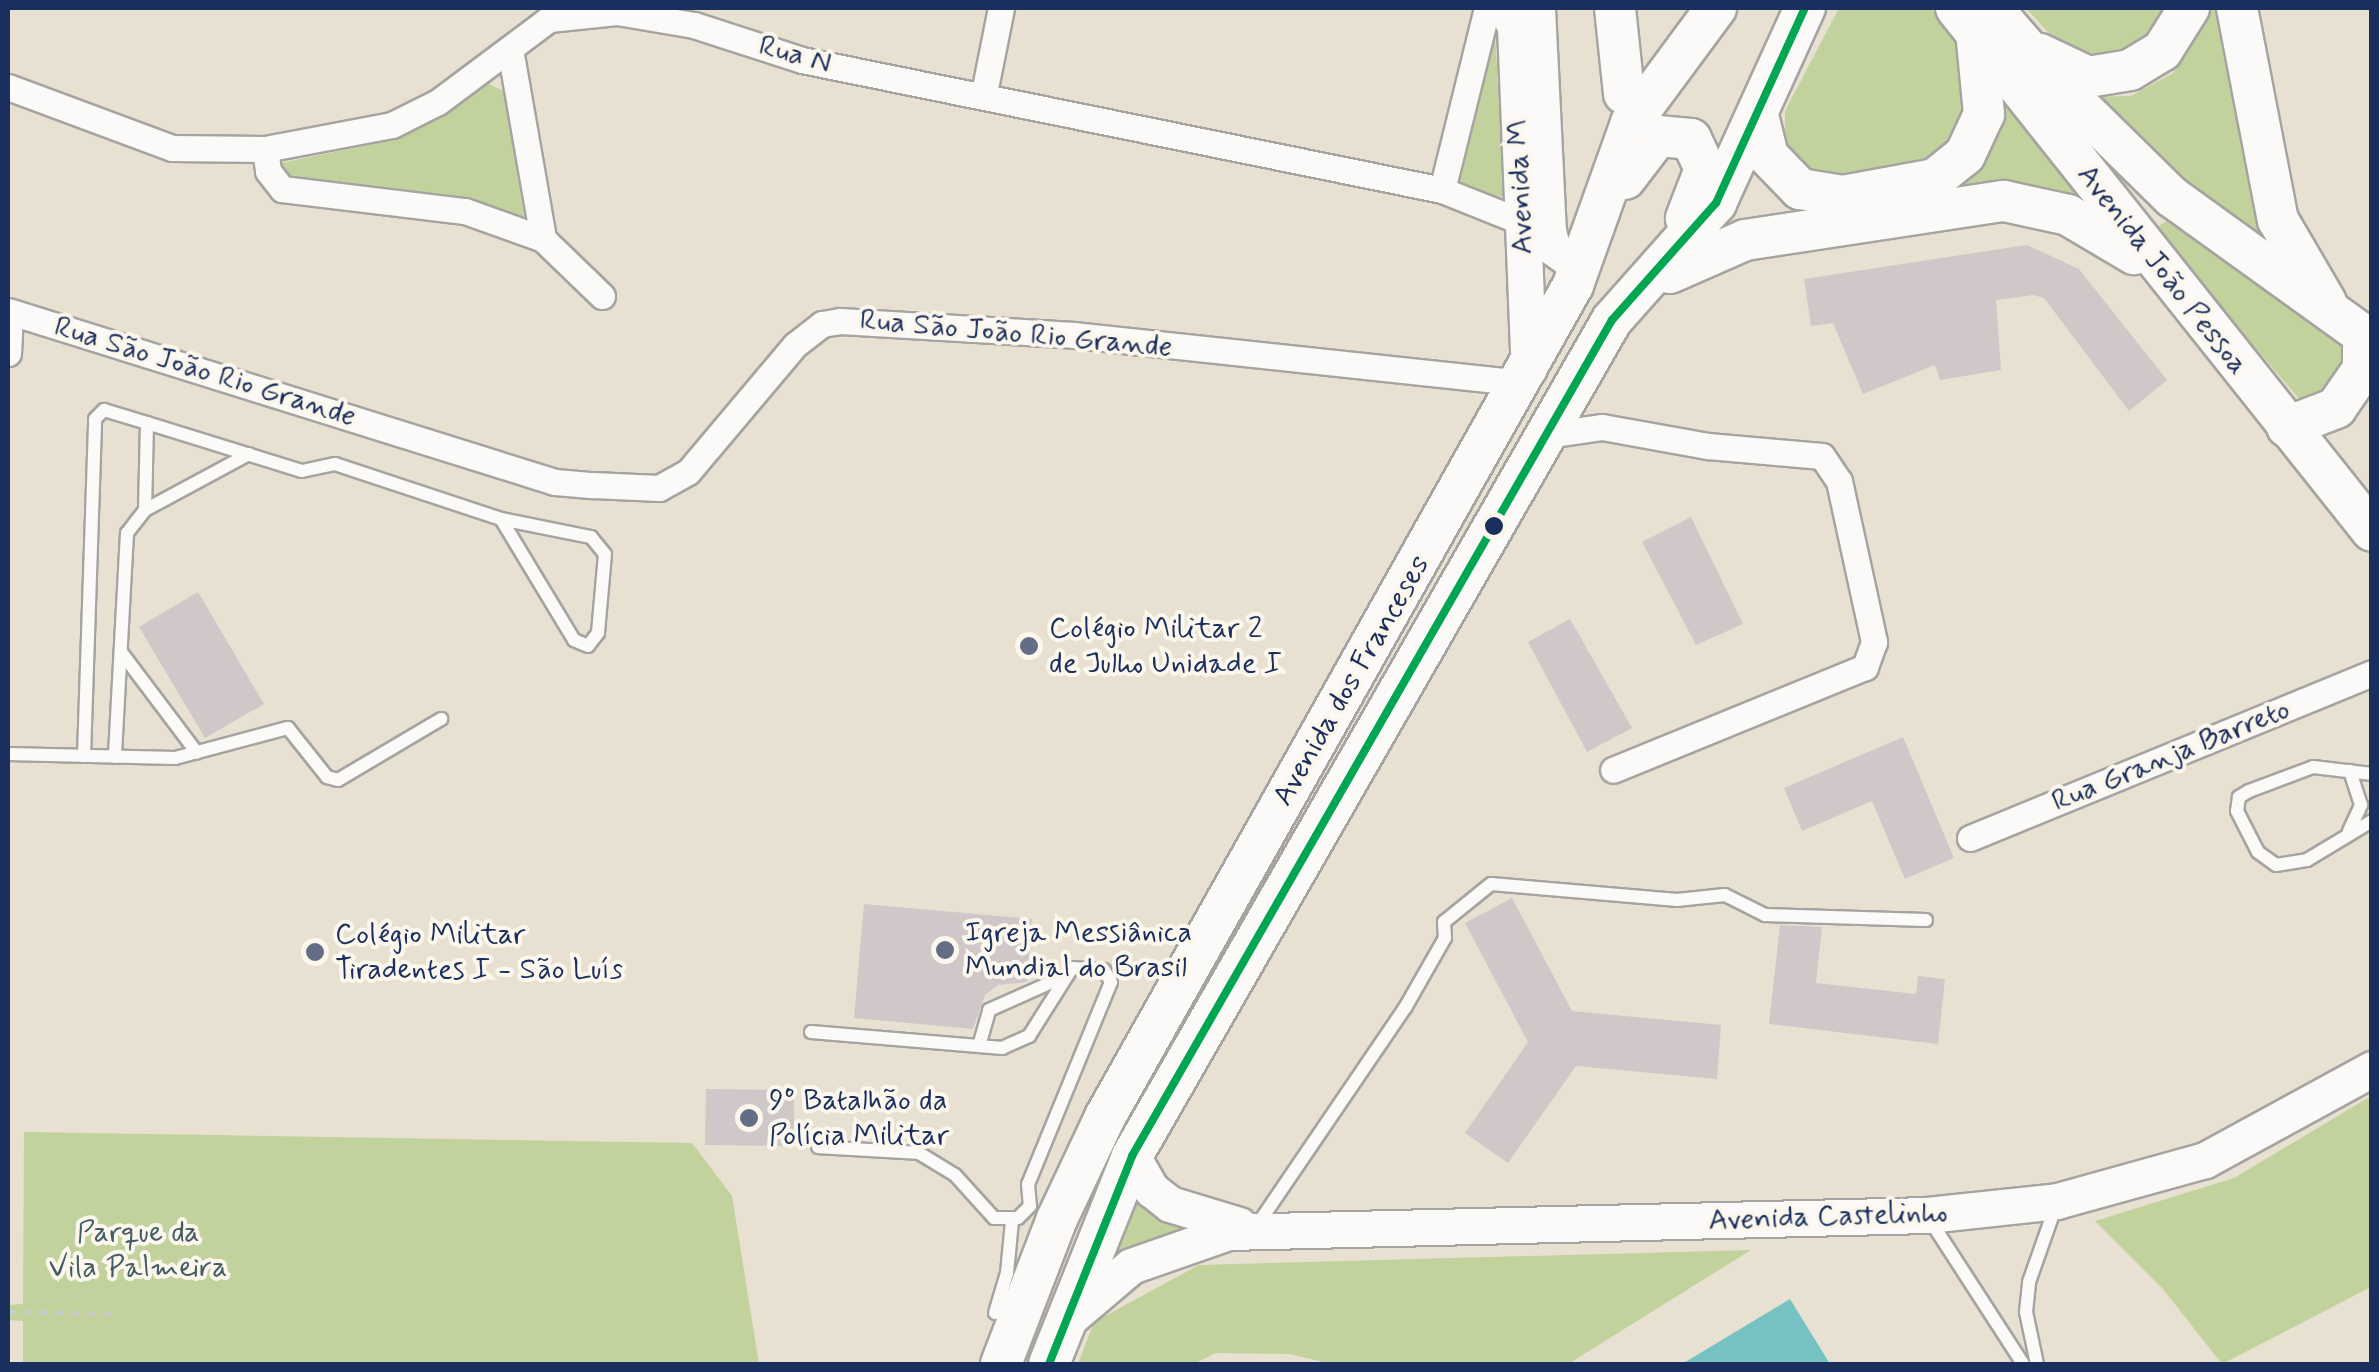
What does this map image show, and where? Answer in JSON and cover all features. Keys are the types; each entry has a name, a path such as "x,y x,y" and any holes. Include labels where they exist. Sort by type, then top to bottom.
{"main road":[{"path":"1615,8 1624,94"},
{"name":"Avenida dos Franceses","path":"1054,1348 1132,1156 1625,302 1697,230 1758,116 1805,8"},
{"path":"1984,20 2059,68 2104,77 2162,51 2188,8"},
{"path":"2237,8 2278,220 2298,261 2361,335 2363,369 2336,408 2286,427"},
{"name":"Avenida dos Franceses","path":"1002,1364 1043,1212 1105,1117 1524,376 1632,122 1712,12"},
{"path":"1570,272 1624,94 1653,56 1712,12"},
{"path":"1758,116 1768,156 1800,189 1843,196 1935,179 1965,155 1984,114 1984,20"},
{"name":"Avenida João Pessoa","path":"1984,20 2189,304 2372,531"},
{"name":"Avenida João Pessoa","path":"1984,20 2172,197 2361,335"},
{"path":"1570,272 1640,153 1658,136 1684,135 1704,160 1700,191 1625,302"},
{"path":"1625,302 1705,253 1745,240 2004,201 2090,225 2189,304"},
{"path":"2324,475 2339,439 2372,400"}],"street":[{"path":"984,93 1002,8"},
{"path":"1442,190 1486,8"},
{"name":"Avenida M","path":"1505,8 1514,26 1524,376"},
{"name":"Avenida M","path":"1537,8 1548,230 1552,247 1570,272"},
{"name":"Rua N","path":"8,87 172,148 265,150 392,126 438,102 510,49 549,13 693,16 802,60 984,93 1442,190 1522,222"},
{"path":"510,49 543,239"},
{"path":"265,150 268,171 282,189 417,201 543,239 602,296"},
{"path":"8,353 9,312"},
{"name":"Rua São João Rio Grande","path":"9,312 555,482 659,488 688,472 795,345 822,324 874,321 1074,334 1524,376"},
{"path":"1541,444 1636,434 1822,456 1839,480 1874,642 1865,667 1613,770"},
{"name":"Rua Granja Barreto","path":"1970,838 2372,673"},
{"name":"Avenida Castelinho","path":"1054,1348 1109,1280 1147,1257 1208,1235 1254,1229 1927,1215 2057,1201 2205,1160 2372,1069"},
{"name":"Avenida Castelinho","path":"1132,1156 1152,1190 1170,1204 1254,1229"}],"lane":[{"path":"84,756 95,418 104,410 302,471 334,464 502,520 600,542 605,554 598,632 588,646 574,640 502,520"},
{"path":"145,510 147,422"},
{"path":"115,757 126,533 145,510 250,454"},
{"path":"120,652 197,752"},
{"path":"8,754 115,757 197,752 288,728 327,776 338,780 441,719"},
{"path":"2372,774 2322,766 2297,772 2239,797 2236,811 2258,852 2276,865 2307,860 2372,821"},
{"path":"2345,837 2360,805 2350,770"},
{"path":"1254,1229 1405,1008 1445,938 1444,922 1490,884 1677,900 1725,895 1765,914 1926,920"},
{"path":"818,1146 920,1153 955,1175 994,1218 1012,1221 1043,1212 1028,1184 1111,982 1104,970 1072,968 1063,976 989,1010 980,1046"},
{"path":"811,1032 1002,1048 1029,1036 1063,976"},
{"path":"2037,1364 2026,1312 2029,1282 2057,1201"},
{"path":"1927,1215 2023,1364"},
{"path":"994,1313 1007,1273 1012,1221"}],"path":[{"path":"8,1312 117,1314"}],"green space":[{"path":"1839,8 1931,8 1954,37 1967,59 1976,111 1936,164 1825,179 1785,146 1785,111"},
{"path":"2026,8 2174,8 2156,42 2088,61 2058,43"},
{"path":"2207,8 2222,8 2275,251 2085,97 2131,96 2173,73 2200,32"},
{"path":"1495,32 1504,195 1497,200 1460,182"},
{"path":"489,84 505,92 525,222 448,195 287,184 276,164 398,139"},
{"path":"2006,99 2104,214 1947,196 1994,146"},
{"path":"2175,216 2343,340 2348,356 2307,408 2154,229"},
{"path":"2371,1096 2371,1287 2222,1364 2163,1289 2095,1221 2234,1178"},
{"name":"Parque da Vila Palmeira","path":"24,1132 692,1143 732,1196 759,1364 23,1364 23,1321 8,1320 8,1305 23,1304"},
{"path":"1136,1194 1198,1227 1102,1268"},
{"path":"1751,1250 1568,1364 1331,1364 1290,1354 1216,1353 1193,1364 1078,1364 1094,1322 1199,1265"}],"water":[{"path":"1790,1299 1830,1364 1682,1364"}],"building":[{"path":"2027,245 2079,269 2167,380 2129,411 2044,298 2033,295 1996,300 2001,370 1940,380 1935,365 1863,394 1833,323 1811,326 1804,279"},
{"path":"1691,517 1743,624 1696,645 1642,542"},
{"path":"198,592 264,704 205,738 139,627"},
{"path":"1570,619 1632,728 1587,752 1528,642"},
{"path":"1903,737 1954,858 1905,879 1872,801 1802,831 1784,788"},
{"path":"1512,898 1572,1011 1721,1025 1717,1079 1576,1066 1508,1163 1465,1133 1528,1042 1465,923"},
{"name":"Igreja Messiânica Mundial do Brasil","path":"864,904 1032,919 1027,982 998,985 985,995 973,1029 854,1018"},
{"path":"1780,925 1822,927 1816,983 1916,994 1918,976 1945,979 1938,1044 1769,1024"},
{"name":"9º Batalhão da Polícia Militar","path":"706,1089 794,1090 794,1146 705,1145"}],"transit line":[{"path":"1049,1364 1132,1156 1612,320 1716,203 1805,8"}],"place":[{"name":"Colégio Militar 2 de Julho Unidade I","path":"1029,646"},
{"name":"Igreja Messiânica Mundial do Brasil","path":"945,950"},
{"name":"Colégio Militar Tiradentes I - São Luís","path":"315,952"},
{"name":"9º Batalhão da Polícia Militar","path":"749,1118"}]}
